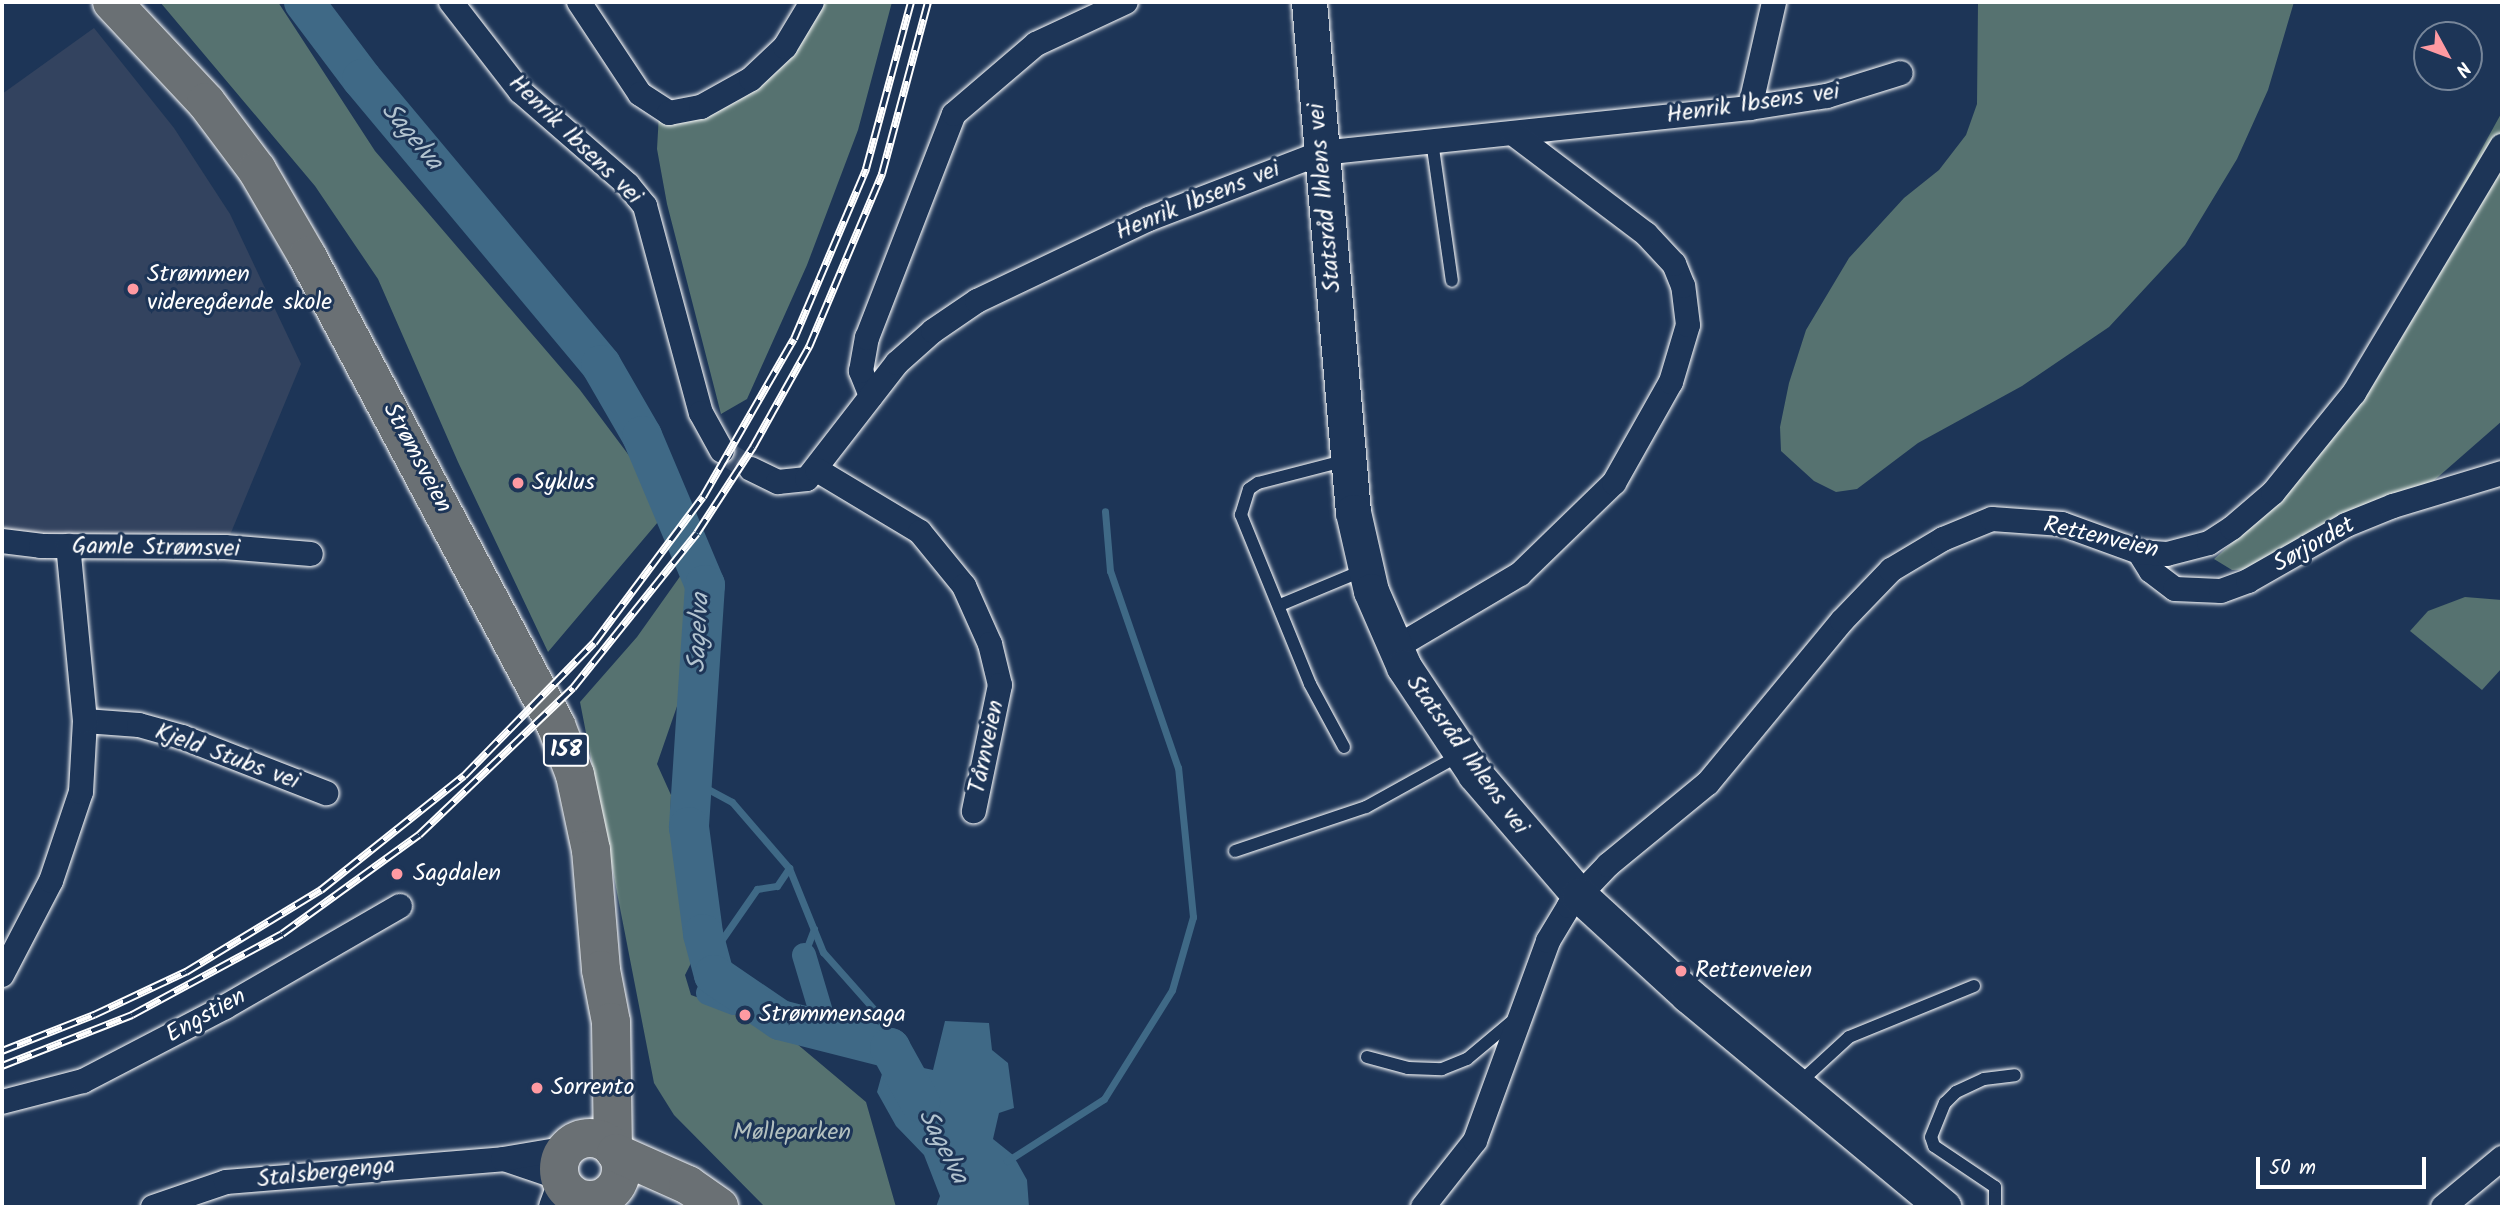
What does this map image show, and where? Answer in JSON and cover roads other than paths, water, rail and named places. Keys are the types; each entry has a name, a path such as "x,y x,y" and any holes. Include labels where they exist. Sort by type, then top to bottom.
{"main road":[{"name":"Strømsveien","path":"112,2 206,103 257,170 541,691 566,750 586,819 601,970 611,1021 579,1166"},
{"name":"158","path":"579,1166 620,1174 606,1198"},
{"path":"579,1166 688,1185 719,1207"},
{"name":"158","path":"606,1198 644,1195 681,1207"}],"street":[{"name":"Henrik Ibsens vei","path":"451,2 520,91 617,174 646,206 701,412 722,451"},
{"path":"579,2 640,94 659,109 687,112 751,79 785,47 812,2"},
{"path":"871,396 861,371 867,338 954,114 977,90 1042,40 1126,2"},
{"name":"Statsråd Ihlens vei","path":"1309,2 1348,459 1365,570 1395,648 1460,754 1526,838 1579,895 1939,1206"},
{"path":"1750,108 1774,2"},
{"name":"Henrik Ibsens vei","path":"817,470 871,396 915,345 977,301 1138,224 1321,152 1750,108 1827,96 1901,73"},
{"path":"1395,648 1520,574 1614,483 1671,382 1688,325 1683,286 1674,264 1646,234 1514,134"},
{"name":"Rettenveien","path":"1423,1207 1475,1141 1551,934 1579,895 1708,783 1842,621 1891,570 1943,538 1992,519 2062,524 2140,552 2167,554 2208,543 2273,493 2354,393 2502,146"},
{"path":"751,469 786,483 800,482 817,470"},
{"name":"Tårnveien","path":"817,470 920,532 964,586 990,644 1000,685 974,811"},
{"name":"Sørjordet","path":"2140,552 2151,571 2175,589 2221,591 2393,506 2502,473"},
{"name":"Gamle Strømsvei","path":"2,541 68,547 225,547 311,554"},
{"path":"2,975 71,831 82,792 85,721 68,547"},
{"name":"Kjeld Stubs vei","path":"85,721 139,725 182,737 326,793"},
{"name":"Engstien","path":"2,1102 83,1081 225,1007 400,906"},
{"path":"2443,1207 2502,1158"},
{"name":"Stalsbergenga","path":"153,1207 226,1182 503,1159 579,1166"}],"lane":[{"path":"1432,141 1452,281"},
{"path":"1344,747 1310,684 1241,515 1242,503 1258,483 1348,459"},
{"path":"1280,605 1365,570"},
{"path":"1235,851 1366,807 1460,754"},
{"path":"1797,1086 1818,1061 1849,1037 1974,986"},
{"path":"1367,1057 1408,1068 1442,1069 1467,1059 1522,1015"},
{"path":"1995,1207 1995,1187 1934,1146 1931,1137 1945,1103 1956,1092 1984,1079 2015,1075"}],"water":[{"path":"945,1021 989,1023 992,1050 1008,1063 1014,1108 999,1113 993,1139 1013,1155 1027,1180 1029,1207 936,1207 940,1196 924,1155 896,1126 877,1092 885,1063 908,1045 919,1067 933,1070"}],"waterway":[{"name":"Sagelva","path":"304,2 362,79 601,365 642,436 705,585 689,827 703,934 714,975 780,1020 890,1048 920,1102"},
{"path":"1007,1161 1104,1099 1172,990 1193,917 1178,768 1110,571 1105,511"},
{"path":"693,781 732,802 789,868 823,952 879,1015 890,1048"},
{"path":"709,958 757,889 777,886 789,868"},
{"path":"804,955 814,929"},
{"path":"804,955 826,1029"},
{"path":"708,993 734,1003"}],"tunnel":[{"path":"722,451 751,469"}],"railway":[{"path":"2,1051 94,1015 186,972 321,890 464,776 594,643 703,497 794,339 866,169 911,2"},
{"path":"2,1066 132,1015 282,934 419,835 573,688 697,533 753,447 809,347 882,174 928,2"}],"place":[{"name":"Strømmen videregående skole","path":"133,289"},
{"name":"Syklus","path":"518,483"},
{"name":"Sagdalen","path":"397,874"},
{"name":"Rettenveien","path":"1681,971"},
{"name":"Strømmensaga","path":"745,1015"},
{"name":"Sorrento","path":"537,1088"}],"park label":[{"name":"Mølleparken","path":"792,1133"}]}
